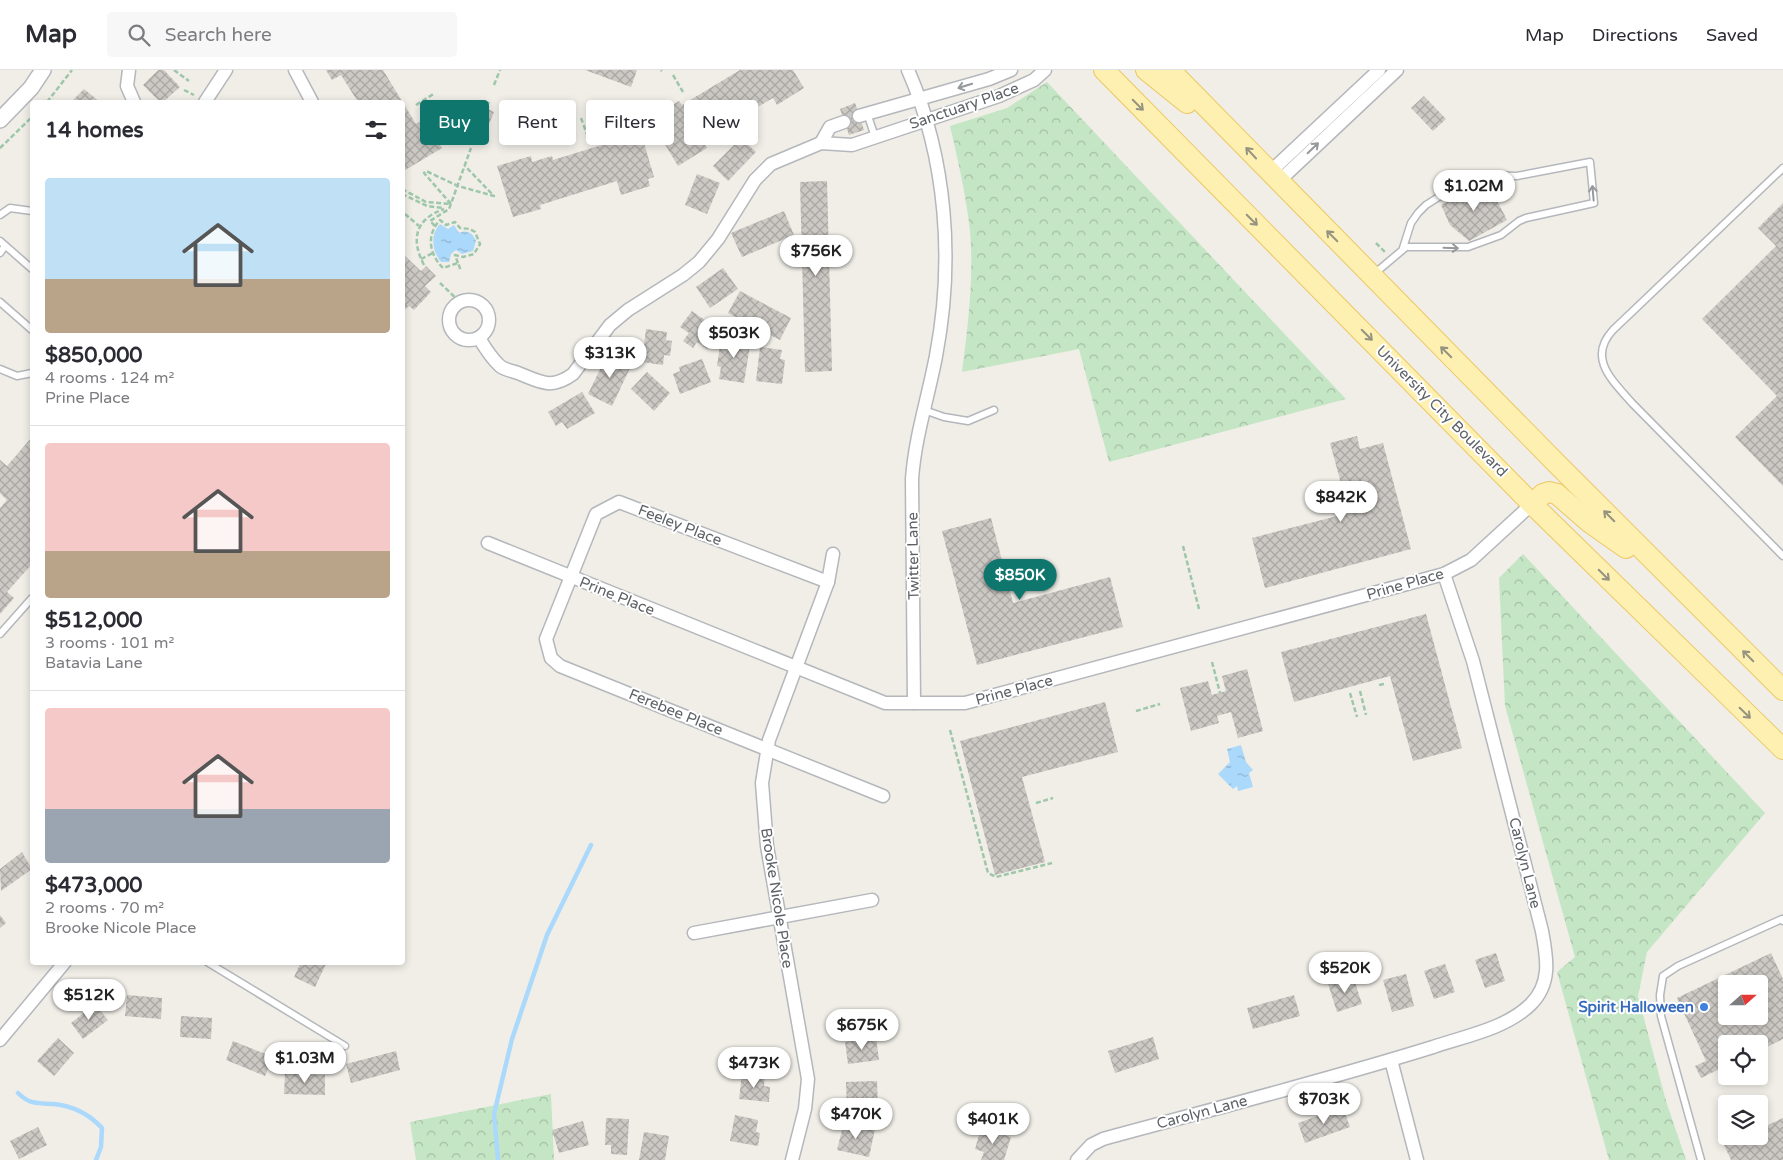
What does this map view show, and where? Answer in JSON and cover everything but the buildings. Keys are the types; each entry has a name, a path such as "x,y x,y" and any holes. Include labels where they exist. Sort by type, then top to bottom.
{"main road":[{"name":"University City Boulevard","path":"1104,70 1532,504 1783,749"},
{"path":"1146,70 1186,102 1232,133"},
{"path":"1170,70 1371,276 1783,690"},
{"path":"1532,504 1543,494 1549,492 1557,494 1589,522 1669,577"}],"street":[{"path":"3,113 31,88 43,70"},
{"path":"129,70 127,86 133,100"},
{"path":"206,100 226,70"},
{"path":"296,70 311,100"},
{"path":"908,70 925,119"},
{"name":"Sanctuary Place","path":"863,115 989,79 1011,70"},
{"name":"Sanctuary Place","path":"479,338 490,356 502,368 540,383 556,383 566,379 574,374 610,325 628,310 683,275 699,262 718,239 755,180 772,164 821,143 852,145 925,119 999,96 1034,80 1045,70"},
{"path":"1274,177 1380,70"},
{"path":"1274,177 1396,70"},
{"name":"Twitter Lane","path":"914,703 912,479 914,449 942,322 946,244 938,170 925,119"},
{"name":"Sanctuary Place","path":"821,143 830,127 844,122"},
{"path":"476,301 486,309 490,321 488,328 479,338 466,340 460,338 451,328 450,315 452,309 460,302 476,301"},
{"name":"Feeley Place","path":"570,577 596,514 619,502 828,582"},
{"name":"Prine Place","path":"488,543 796,668 885,702 965,703 1444,574 1471,560 1532,504"},
{"name":"Brooke Nicole Place","path":"792,1160 805,1109 808,1079 767,846 762,783 767,750 828,582 834,554"},
{"name":"Carolyn Lane","path":"1077,1160 1091,1146 1103,1139 1391,1060 1499,1025 1530,1005 1544,984 1548,959 1540,922 1473,661 1444,574"},
{"name":"Ferebee Place","path":"570,577 546,638 551,658 560,666 883,796"},
{"path":"694,933 872,900"},
{"path":"0,1040 62,965"},
{"path":"1391,1060 1418,1160"}],"lane":[{"path":"863,115 875,137"},
{"path":"1371,276 1403,248 1411,223 1418,213 1433,200 1464,181 1484,175 1517,176 1590,162 1594,203 1526,218 1518,221 1501,235 1468,247 1403,248"},
{"path":"1783,168 1613,330 1602,345 1600,354 1611,377 1632,402 1780,548 1783,556"},
{"path":"0,215 10,208 30,211"},
{"path":"0,253 3,243 30,267"},
{"path":"0,302 30,328"},
{"path":"0,369 17,376 30,373"},
{"path":"924,410 944,417 968,421 994,410"},
{"path":"0,634 30,600"},
{"path":"1701,1160 1660,1016 1660,995 1663,976 1678,966 1782,919 1783,921"},
{"path":"211,965 345,1046"}],"path":[{"path":"48,100 72,70"},
{"path":"174,70 190,81"},
{"path":"494,85 500,70"},
{"path":"673,75 683,92"},
{"path":"416,105 435,93"},
{"path":"581,118 586,131"},
{"path":"0,148 30,119"},
{"path":"450,209 471,148"},
{"path":"451,204 424,172 458,186 494,196 465,166"},
{"path":"405,191 426,202 451,204"},
{"path":"405,195 427,206 450,209"},
{"path":"424,265 416,240 419,227 429,215 444,208"},
{"path":"435,226 430,221 450,209"},
{"path":"405,215 419,227"},
{"path":"458,263 443,268 432,253 430,242 435,226 440,220 446,225 455,222 460,228 470,228 475,232 480,244 478,250 468,257 455,255 458,263 461,271"},
{"path":"421,258 432,253"},
{"path":"440,283 460,302"},
{"path":"1314,486 1320,509"},
{"path":"1183,546 1199,609"},
{"path":"1212,662 1220,693"},
{"path":"1380,685 1384,684"},
{"path":"1360,690 1366,714"},
{"path":"1350,693 1356,717"},
{"path":"1136,711 1160,704"},
{"path":"950,730 988,872 996,877 1052,863"},
{"path":"1036,802 1053,798"}],"green space":[{"path":"1047,82 1346,399 1109,462 1079,349 962,372 970,301 971,248 966,204 950,126 1007,108"},
{"path":"1523,554 1765,813 1647,952 1638,996 1666,1101 1686,1160 1609,1160 1557,972 1575,957 1505,706 1499,578"},
{"path":"551,1094 554,1160 416,1160 410,1122"}],"water":[{"path":"440,224 448,229 454,225 459,233 465,231 471,234 476,241 473,251 462,254 456,250 451,254 449,262 441,262 433,243 435,233"},
{"path":"1241,745 1246,762 1253,770 1249,773 1253,787 1238,791 1237,786 1233,789 1218,774 1230,762 1227,749"}],"waterway":[{"path":"498,1160 494,1114 512,1039 547,935 591,845"},
{"path":"18,1093 30,1101 61,1105 74,1109 97,1123 102,1128 101,1147 96,1160"}],"place":[{"name":"Spirit Halloween","path":"1704,1007"}]}
